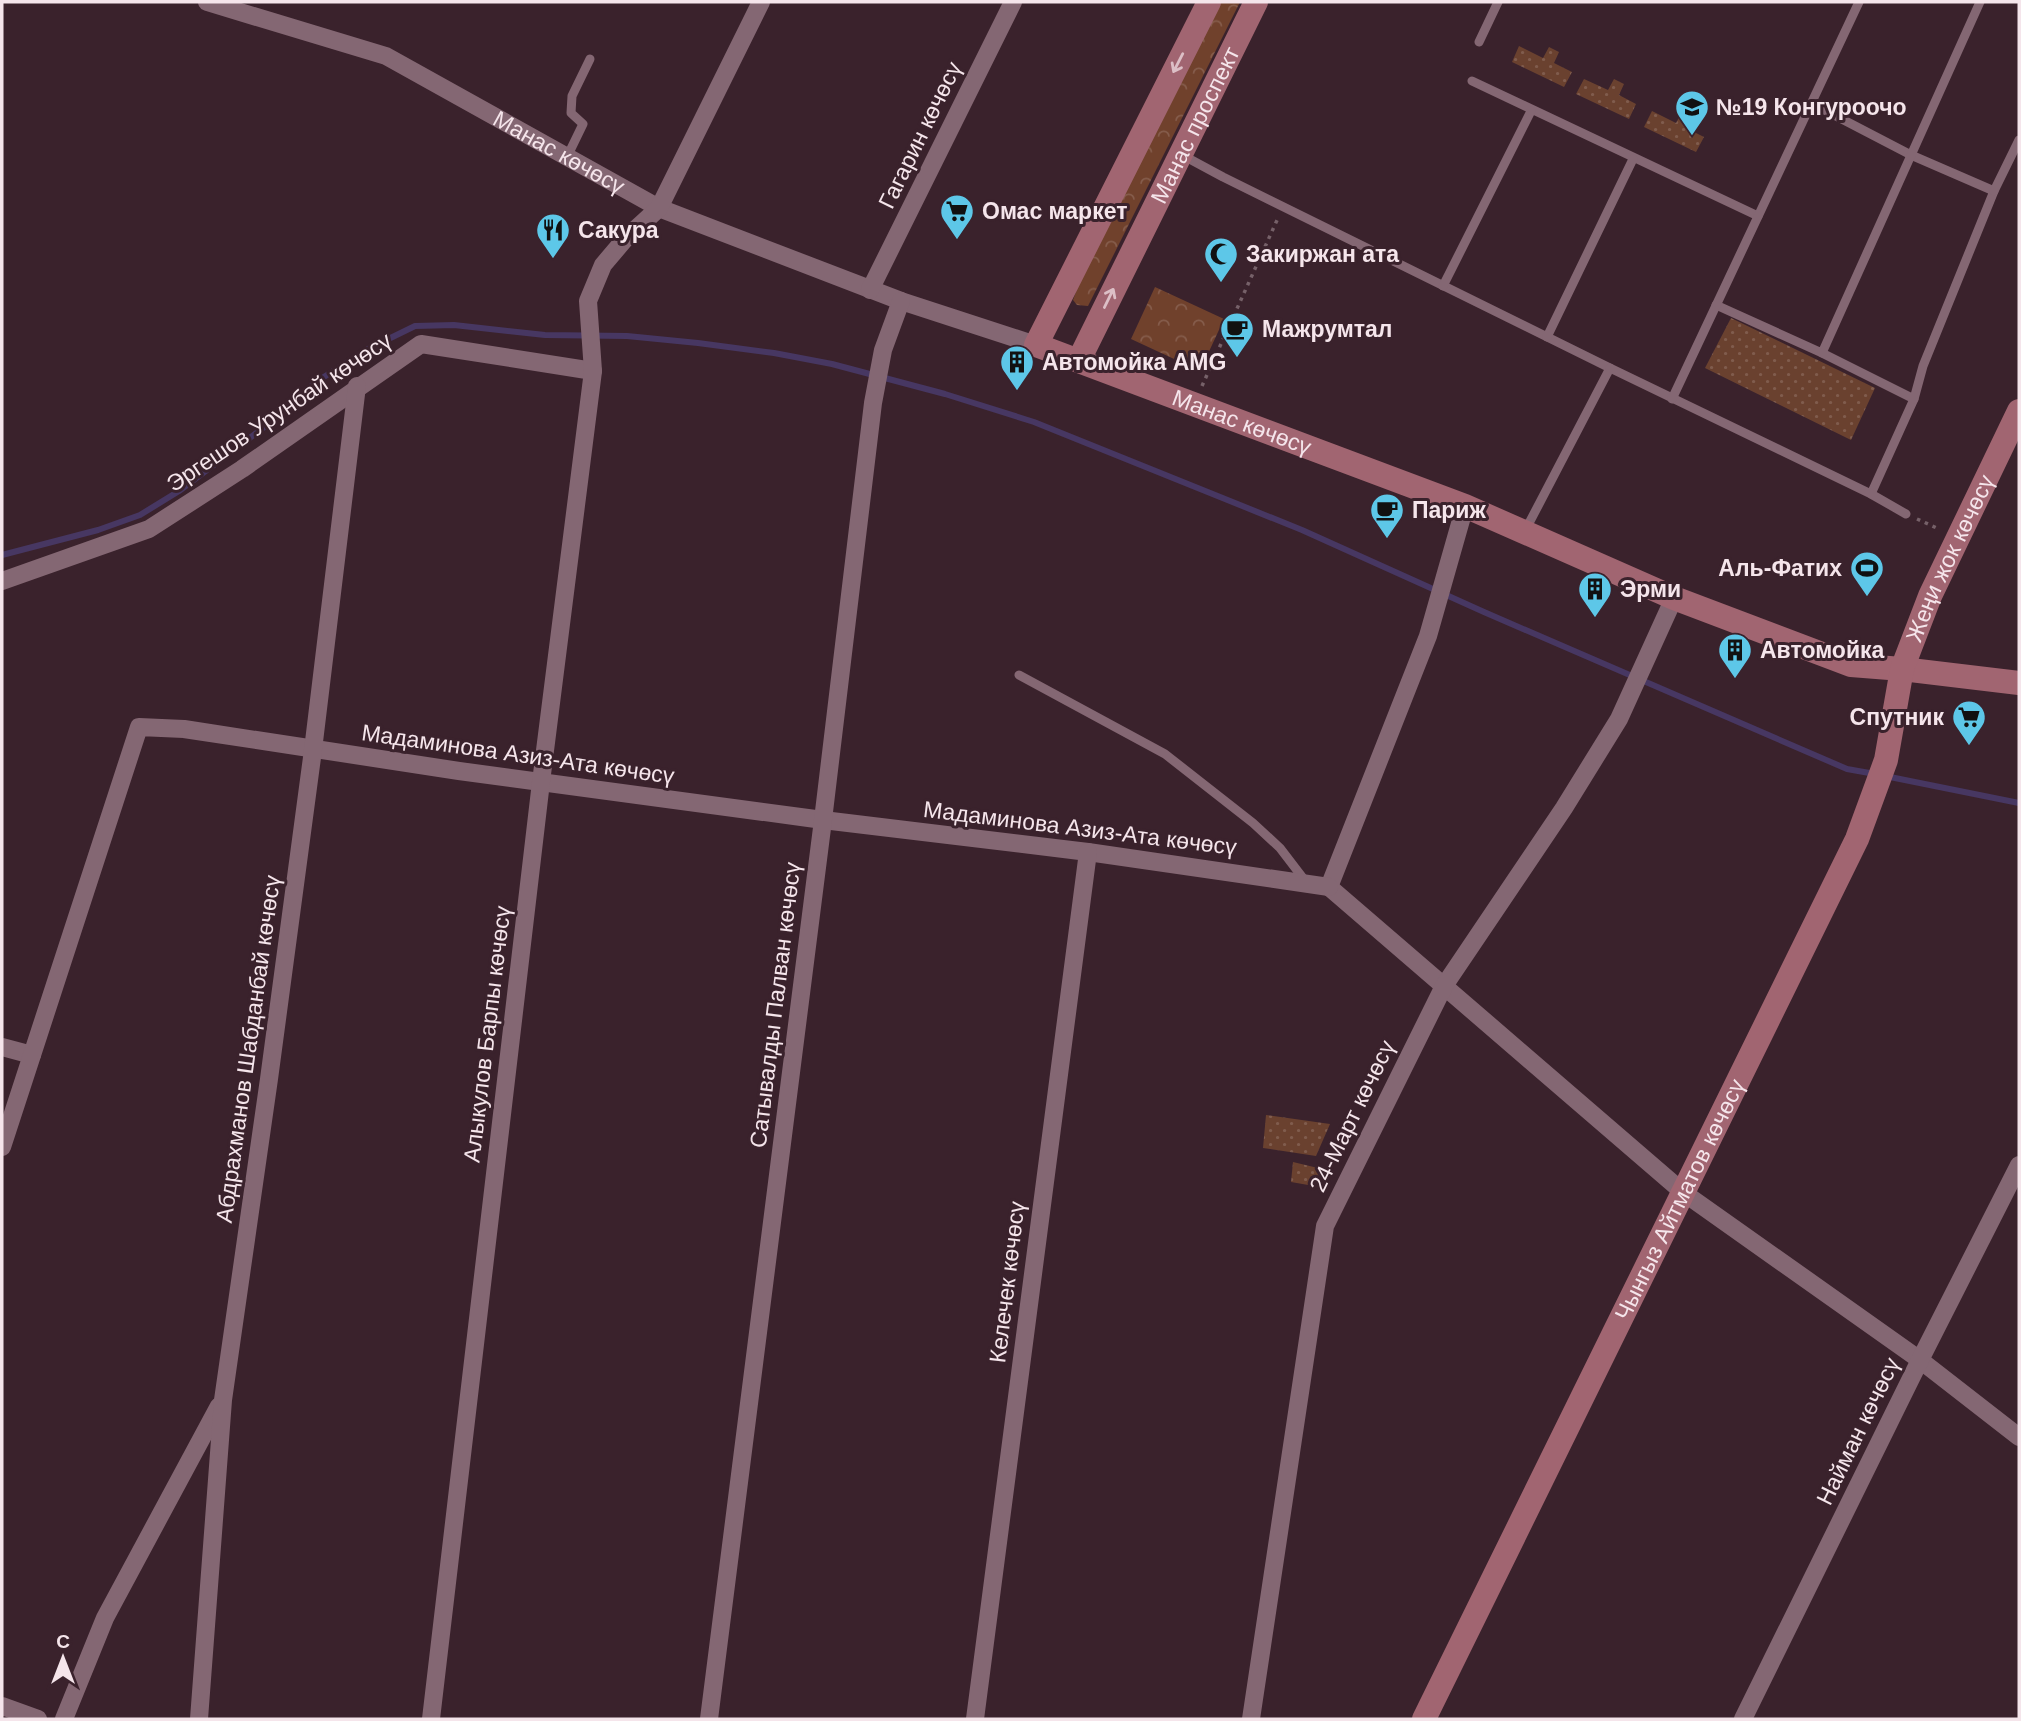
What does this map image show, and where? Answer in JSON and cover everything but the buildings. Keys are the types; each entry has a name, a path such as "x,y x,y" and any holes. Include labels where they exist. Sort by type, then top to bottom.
{"main road":[{"path":"1036,345 1209,2"},
{"name":"Манас проспект","path":"1079,360 1255,2"},
{"name":"Манас көчөсү","path":"1036,345 1465,506 1674,598 1851,665 2019,683"},
{"name":"Жеңи жок көчөсү","path":"1902,669 1930,596 2019,411"},
{"name":"Чынгыз Айтматов көчөсү","path":"1424,1719 1857,839 1886,760 1902,669"}],"street":[{"name":"Манас көчөсү","path":"207,2 242,7 386,56 659,208 870,290 1036,345"},
{"path":"659,208 761,2"},
{"name":"Гагарин көчөсү","path":"870,290 1013,2"},
{"name":"Алыкулов Барпы көчөсү","path":"431,1719 592,363 588,301 603,265 625,239 659,208"},
{"name":"Сатывалды Палван көчөсү","path":"709,1719 873,402 883,351 901,301"},
{"name":"Эргешов Урунбай көчөсү","path":"2,581 149,529 242,469 357,386 421,344 592,363"},
{"name":"Абдрахманов Шабданбай көчөсү","path":"199,1719 222,1400 313,751 357,386"},
{"path":"1465,506 1428,636 1329,887 1684,1194 1920,1360 2019,1437"},
{"name":"24-Март көчөсү","path":"1251,1719 1325,1226 1444,986 1564,808 1619,719 1674,598"},
{"name":"Мадаминова Азиз-Ата көчөсү","path":"2,1147 139,727 184,729 313,751 823,820 1088,852 1329,887"},
{"name":"Келечек көчөсү","path":"975,1719 1088,852"},
{"path":"2,1047 32,1055"},
{"name":"Найман көчөсү","path":"1743,1719 2019,1165"},
{"path":"64,1719 105,1618 222,1400"},
{"path":"2,1706 38,1719"}],"lane":[{"path":"1479,42 1499,2"},
{"path":"1672,400 1859,2"},
{"path":"1822,353 1980,2"},
{"path":"567,157 583,124 571,113 572,96 590,59"},
{"path":"1472,81 1758,216"},
{"path":"1811,103 1911,155 1994,191"},
{"path":"1443,286 1531,111"},
{"path":"1871,494 1914,400 1923,366 1994,191 2019,140"},
{"path":"1180,153 1283,207 1672,400 1871,494 1906,514"},
{"path":"1547,337 1633,159"},
{"path":"1716,305 1822,353 1914,400"},
{"path":"1525,531 1610,368"},
{"path":"1019,675 1165,754 1253,823 1280,848 1307,884"}],"path":[{"path":"1194,404 1283,207"},
{"path":"1906,514 1958,538"}],"shaded area":[{"path":"1519,46 1543,58 1549,47 1559,52 1554,63 1572,72 1564,87 1512,62"},
{"path":"1584,79 1608,90 1614,79 1624,84 1619,95 1636,104 1629,119 1576,94"},
{"path":"1652,111 1676,123 1682,112 1691,117 1686,128 1704,137 1696,152 1644,127"},
{"path":"1731,318 1875,388 1851,440 1705,368"},
{"path":"1266,1115 1330,1124 1316,1156 1263,1148"},
{"path":"1293,1162 1322,1169 1314,1186 1291,1182"}],"green space":[{"path":"1220,2 1240,2 1088,306 1077,305 1073,300 1077,289"},
{"path":"1155,287 1224,319 1200,371 1131,339"}],"waterway":[{"path":"2,555 98,530 140,515 179,491 263,428 316,382 368,349 415,326 454,325 545,335 627,336 698,343 832,364 945,394 1034,422 1302,530 1847,769 1875,774"},
{"path":"1885,776 2019,803"}],"place":[{"name":"№19 Конгуроочо","path":"1692,137"},
{"name":"Омас маркет","path":"957,241"},
{"name":"Сакура","path":"553,260"},
{"name":"Закиржан ата","path":"1221,284"},
{"name":"Мажрумтал","path":"1237,359"},
{"name":"Автомойка AMG","path":"1017,392"},
{"name":"Париж","path":"1387,540"},
{"name":"Аль-Фатих","path":"1867,598"},
{"name":"Эрми","path":"1595,619"},
{"name":"Автомойка","path":"1735,680"},
{"name":"Спутник","path":"1969,747"}]}
